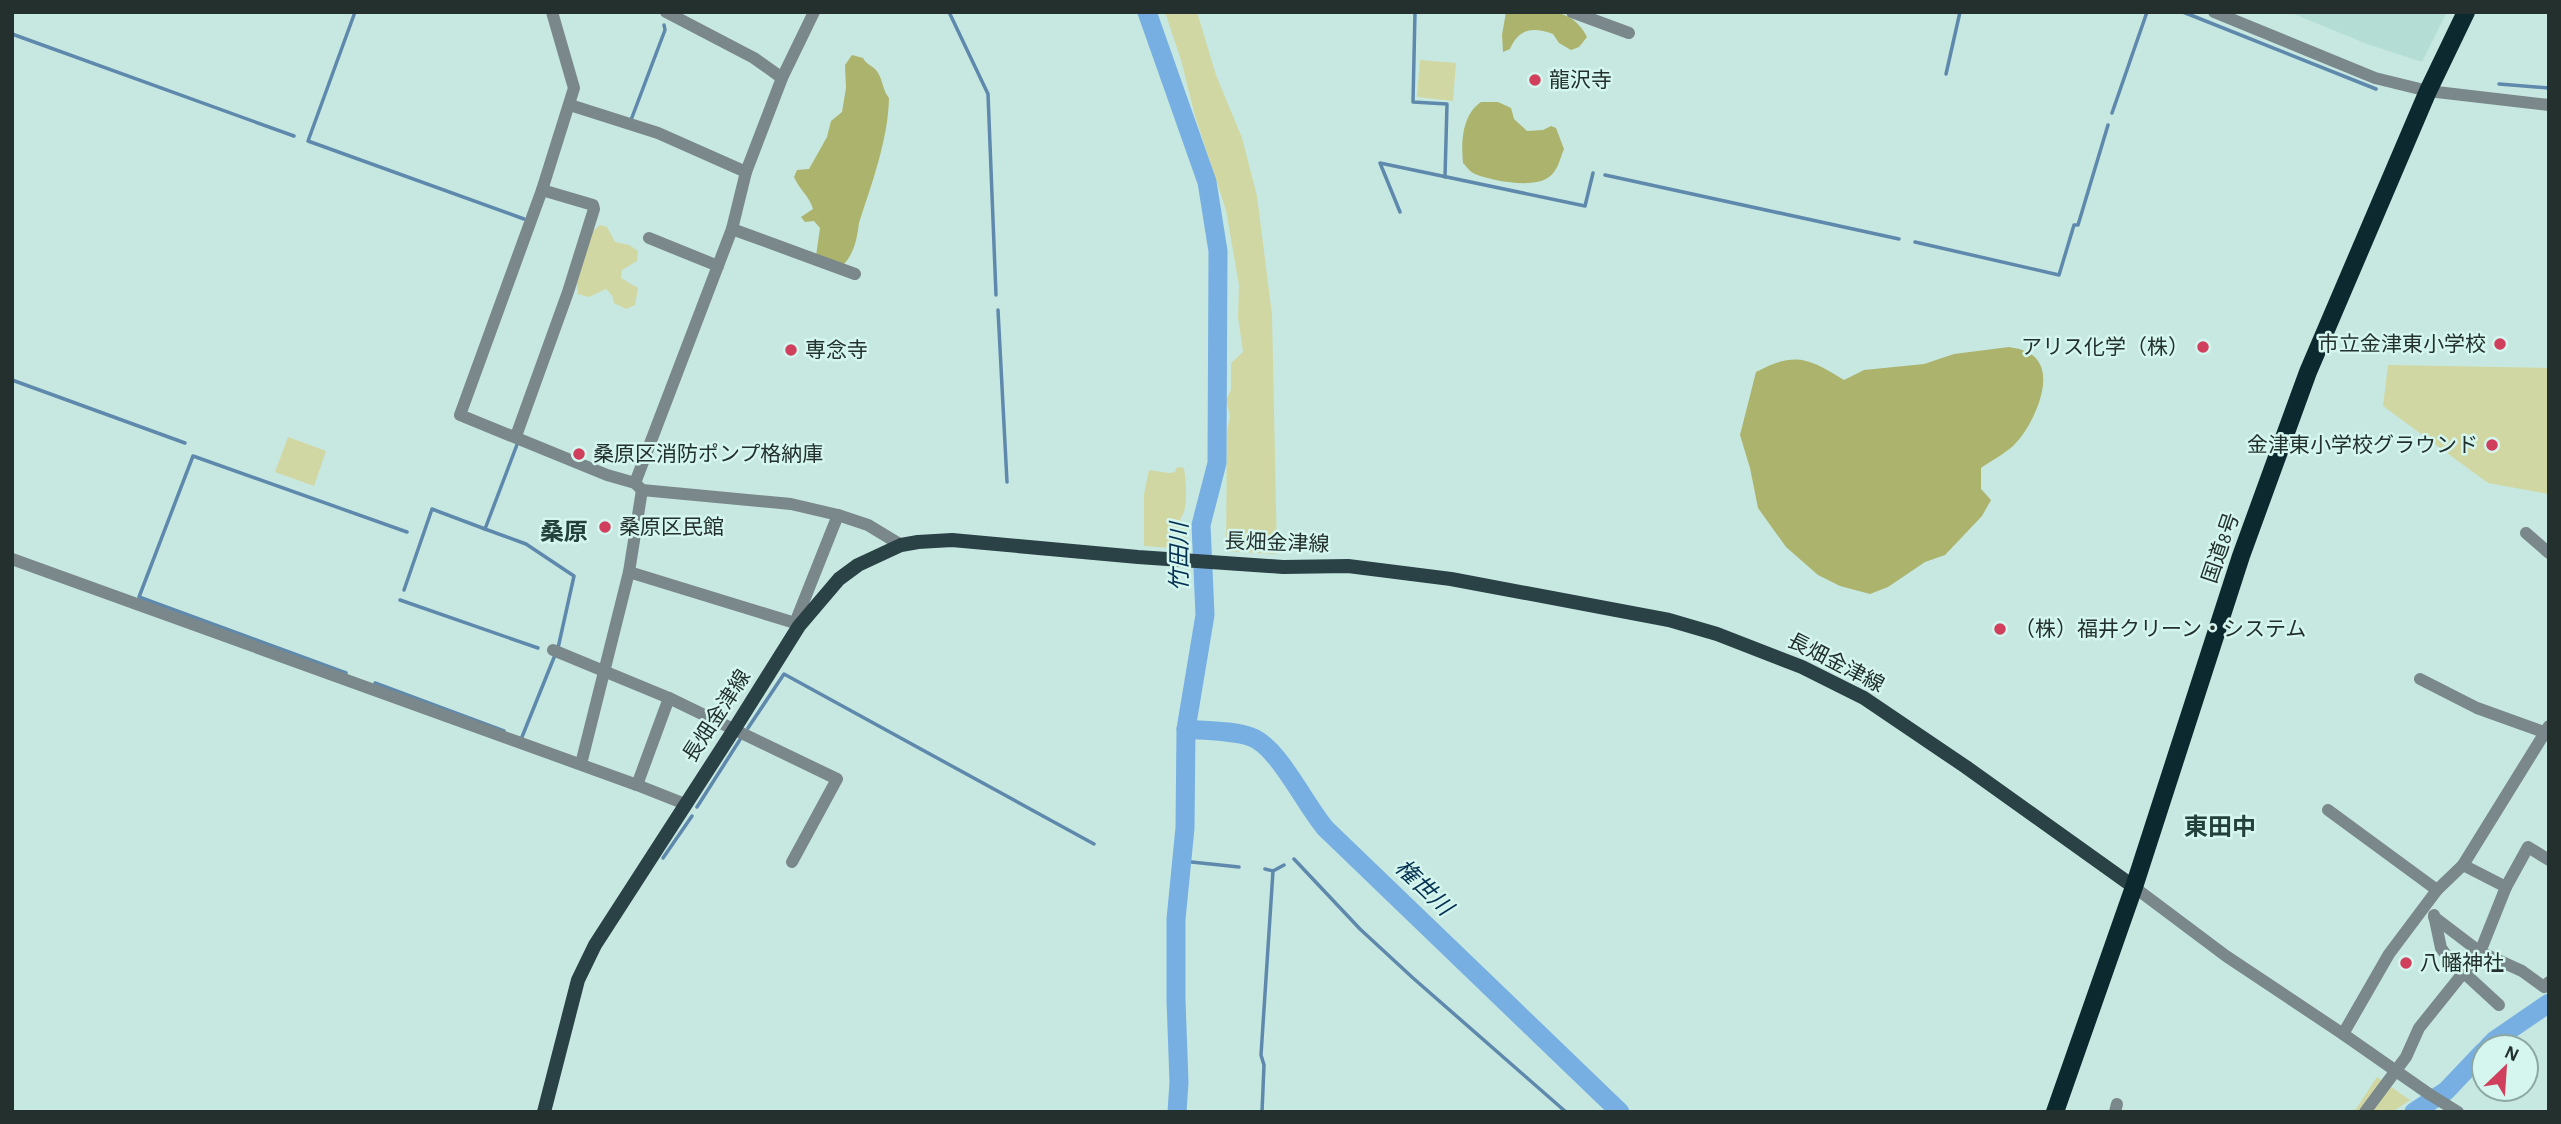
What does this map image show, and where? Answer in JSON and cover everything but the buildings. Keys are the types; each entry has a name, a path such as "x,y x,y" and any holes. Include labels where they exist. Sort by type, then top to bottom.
{"highway":[{"name":"国道8号","path":"2055,1112 2134,887 2241,556 2308,372 2428,91 2466,12"}],"main road":[{"name":"長畑金津線","path":"544,1112 578,980 595,945 735,728 797,624 839,579 858,565 901,545 918,542 952,540 1283,567 1348,566 1462,580 1669,620 1752,647 1802,667 1864,698 2134,887"}],"street":[{"path":"552,12 574,88 542,190 460,415 639,486 791,504 868,525 901,545"},
{"path":"666,12 754,58 782,78"},
{"path":"581,764 629,572 639,486 732,229 746,172 782,78 814,12"},
{"path":"1572,12 1629,33"},
{"path":"2214,12 2375,78 2428,91 2549,104"},
{"path":"570,105 658,134 746,172"},
{"path":"516,436 568,292 594,209 593,205 542,190"},
{"path":"732,229 855,274"},
{"path":"649,238 718,266"},
{"path":"629,572 797,624 838,515"},
{"path":"2526,533 2549,553"},
{"path":"12,559 685,804"},
{"path":"553,650 669,698 837,779 792,862"},
{"path":"2343,1034 2389,954 2434,894 2463,865 2546,729 2477,708 2420,679"},
{"path":"637,785 669,698"},
{"path":"2328,810 2434,894"},
{"path":"2365,1112 2406,1057 2419,1028 2480,952 2506,887 2528,847 2549,860"},
{"path":"2463,865 2506,887"},
{"path":"2134,887 2226,956 2458,1112"},
{"path":"2434,894 2434,917 2441,948 2499,1005"},
{"path":"2434,917 2480,952 2522,971 2543,987 2549,982"}],"shaded area":[{"path":"2289,12 2447,12 2422,62 2367,44"}],"green space":[{"path":"1542,11 1563,14 1580,26 1587,37 1579,47 1571,50 1559,43 1553,34 1539,30 1527,31 1518,37 1510,49 1503,52 1502,35 1506,12"},
{"path":"1165,12 1197,12 1216,75 1242,138 1257,196 1272,315 1277,554 1226,551 1227,431 1230,416 1226,400 1231,390 1231,363 1243,352 1238,317 1239,285 1226,210"},
{"path":"852,55 863,58 876,70 889,98 886,130 878,161 854,246 843,265 816,256 820,228 814,221 805,222 801,217 813,209 794,177 797,170 809,169 827,137 831,121 842,112 846,88 845,65"},
{"path":"1420,60 1456,63 1453,101 1417,97"},
{"path":"1481,102 1498,102 1511,108 1514,119 1527,131 1543,130 1551,126 1556,128 1564,149 1557,168 1549,177 1534,183 1513,183 1482,177 1473,173 1463,163 1462,146 1466,121"},
{"path":"600,225 607,227 615,242 629,245 638,251 637,261 622,270 621,278 638,288 635,305 626,309 614,303 612,295 606,289 589,297 578,294 576,276 593,231"},
{"path":"2009,347 2029,353 2038,361 2043,381 2038,406 2020,439 1981,468 1981,489 1991,500 1982,516 1945,555 1925,562 1888,587 1870,594 1840,586 1818,575 1786,547 1758,508 1740,435 1756,372 1781,361 1802,360 1844,380 1864,370 1924,364 1954,354"},
{"name":"金津東小学校グラウンド","path":"2388,365 2549,368 2549,494 2488,483 2383,406"},
{"path":"288,437 326,451 314,486 275,472"},
{"path":"1177,467 1184,468 1186,502 1180,519 1188,527 1184,549 1144,546 1144,494 1149,470 1169,473 1175,472"},
{"path":"2377,1077 2410,1100 2392,1112 2354,1112"}],"waterway":[{"path":"355,12 308,141 524,219"},
{"path":"949,12 988,94 996,295"},
{"name":"竹田川","path":"1147,12 1207,182 1218,251 1217,463 1201,525 1205,615 1186,729 1185,828 1176,919 1179,1082 1177,1112"},
{"path":"1415,12 1413,102 1447,104 1445,177"},
{"path":"1946,74 1960,12"},
{"path":"2112,113 2147,12"},
{"path":"2183,12 2376,89"},
{"path":"631,120 665,30 664,25"},
{"path":"12,34 294,136"},
{"path":"2499,84 2549,88"},
{"path":"1915,242 2059,275 2074,225 2078,225 2108,125"},
{"path":"1400,212 1380,163 1585,206 1593,173"},
{"path":"1605,175 1899,239"},
{"path":"998,310 1007,482"},
{"path":"12,380 185,443"},
{"path":"518,442 485,529 526,544 574,576 558,648"},
{"path":"346,673 139,597 193,456 407,532"},
{"path":"404,590 432,509 485,529"},
{"path":"400,600 538,648"},
{"path":"522,737 555,655"},
{"path":"748,728 784,674 1094,844"},
{"path":"375,683 504,731"},
{"name":"権世川","path":"1186,729 1236,733 1261,743 1281,764 1326,829 1620,1112"},
{"path":"697,807 741,738"},
{"path":"663,858 692,816"},
{"path":"1294,859 1360,929 1566,1112"},
{"path":"1182,861 1239,867"},
{"path":"1262,1112 1264,1065 1261,1055 1273,871 1284,865"},
{"path":"1265,869 1273,871"},
{"name":"権世川","path":"2505,1033 2549,1003"},
{"name":"権世川","path":"2414,1112 2446,1091 2470,1066"}],"place":[{"name":"龍沢寺","path":"1535,80"},
{"name":"市立金津東小学校","path":"2500,344"},
{"name":"アリス化学（株）","path":"2203,347"},
{"name":"専念寺","path":"791,350"},
{"name":"金津東小学校グラウンド","path":"2492,445"},
{"name":"桑原区消防ポンプ格納庫","path":"579,454"},
{"name":"桑原区民館","path":"605,527"},
{"name":"（株）福井クリーン・システム","path":"2000,629"},
{"name":"八幡神社","path":"2406,963"}],"district":[{"name":"桑原","path":"564,533"},
{"name":"東田中","path":"2220,828"}]}
